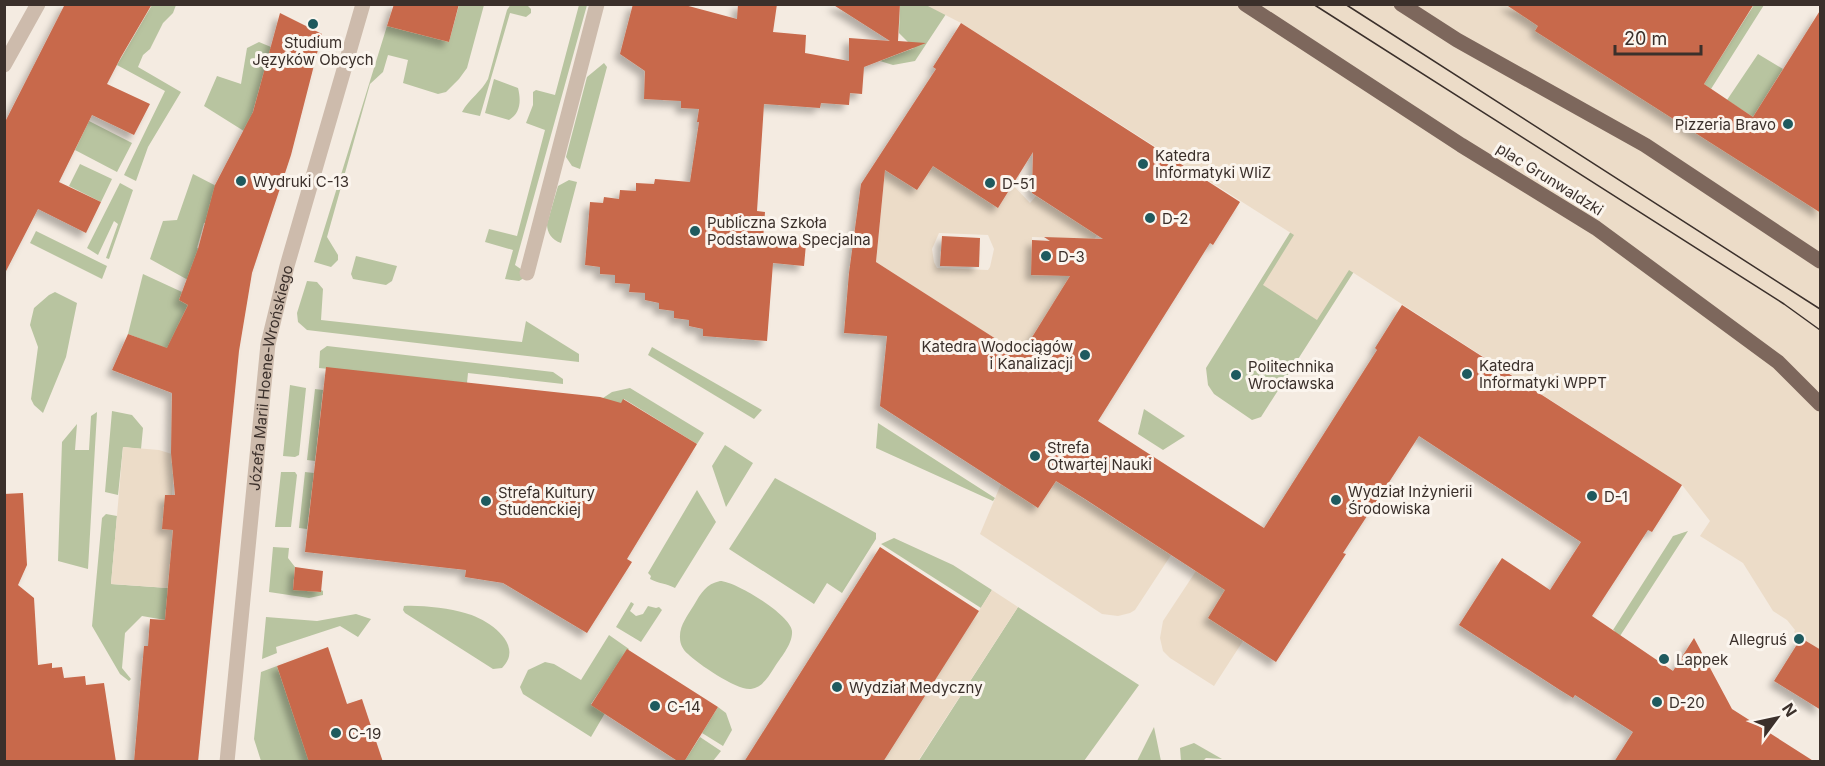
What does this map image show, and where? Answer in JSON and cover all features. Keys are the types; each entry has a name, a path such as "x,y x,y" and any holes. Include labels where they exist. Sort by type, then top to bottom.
{"main road":[{"name":"plac Grunwaldzki","path":"1245,4 1461,145 1596,228 1778,362 1821,404"},
{"path":"1401,4 1457,40 1645,145 1821,261"}],"street":[{"path":"4,64 38,4"},
{"name":"Józefa Marii Hoene-Wrońskiego","path":"227,762 268,344 287,266 363,4"},
{"path":"528,273 597,4"}],"green space":[{"path":"511,4 527,5 531,13 526,17 510,13 480,116 462,112 488,79 507,10"},
{"path":"152,5 176,5 173,13 163,23 150,49 143,55 138,67 181,92 148,147 136,181 124,175 165,91 117,65"},
{"path":"459,5 484,5 467,68 446,92 438,94 403,83 408,60 388,55 383,72 370,84 327,237 338,255 338,260 331,267 314,262 387,26 449,42"},
{"path":"579,5 587,5 515,265 525,272 524,278 519,281 505,279 513,250 485,242 489,229 517,236 545,130 526,123 533,105 533,92 536,90 555,95"},
{"path":"900,5 952,5 915,61 893,65 880,61 914,48 899,33"},
{"path":"1754,5 1764,5 1711,89 1704,84"},
{"path":"259,42 271,47 247,133 204,106 217,76 241,84 247,48"},
{"path":"1758,54 1783,69 1753,117 1727,100"},
{"path":"604,63 607,67 580,169 572,166 566,157 587,77"},
{"path":"494,79 518,88 519,106 516,114 509,120 485,113"},
{"path":"89,121 132,143 117,172 75,150"},
{"path":"80,164 112,179 101,202 69,186"},
{"path":"193,174 224,190 207,223 204,223 197,248 201,250 188,280 150,259 163,221 177,220"},
{"path":"569,180 577,182 561,243 551,236 547,224 558,186"},
{"path":"120,183 133,190 109,259 106,258 118,224 114,221 98,255 87,248"},
{"path":"1314,194 1351,266 1378,234 1261,417 1252,420 1214,394 1208,385 1206,368"},
{"path":"36,231 107,266 102,279 30,243"},
{"path":"356,256 397,266 392,281 386,285 353,279 351,274"},
{"path":"143,274 182,292 179,300 188,305 179,324 195,359 128,334"},
{"path":"307,281 317,282 323,289 321,320 522,342 526,321 579,354 579,362 307,330 298,322 297,313"},
{"path":"55,292 77,303 66,357 43,413 31,399 38,347 30,325 34,308"},
{"path":"327,346 553,372 563,379 563,384 468,373 467,383 319,368 320,351"},
{"path":"652,347 762,410 754,419 648,355"},
{"path":"290,385 306,388 299,455 295,457 283,456"},
{"path":"630,388 704,433 697,444 624,399 610,421 601,419 603,398 612,392"},
{"path":"315,389 323,390 315,461 307,460"},
{"path":"1144,409 1185,436 1163,450 1138,434"},
{"path":"112,411 132,415 143,428 141,449 123,447 118,495 105,492"},
{"path":"97,412 88,569 58,561 62,442 77,424 75,450 89,450 91,416"},
{"path":"878,423 995,498 993,501 876,448"},
{"path":"725,445 753,463 726,507 712,466"},
{"path":"281,472 295,472 297,475 291,527 275,527"},
{"path":"305,472 314,473 307,529 299,528"},
{"path":"775,478 876,533 876,539 842,593 827,583 814,604 729,549"},
{"path":"697,490 716,522 675,588 656,582 650,579 651,576 648,573"},
{"path":"106,514 117,516 111,584 168,588 165,620 142,616 125,633 122,668 131,679 129,681 120,674 92,626 102,518"},
{"path":"1688,531 1620,636 1614,633 1613,630 1673,536"},
{"path":"894,538 953,565 992,590 981,608 881,544"},
{"path":"273,547 289,548 288,558 295,567 293,589 320,592 321,590 323,595 309,598 269,592"},
{"path":"720,581 749,593 773,608 789,624 792,631 783,655 765,681 755,688 737,686 718,676 693,658 681,645 682,625 699,597 711,584"},
{"path":"631,602 634,604 630,611 636,616 643,614 648,606 659,607 662,610 641,642 616,627"},
{"path":"404,606 426,606 451,610 483,620 500,633 506,641 509,650 508,659 502,668 493,669 405,613"},
{"path":"1018,607 1139,685 1084,761 918,762"},
{"path":"356,614 371,619 358,637 340,626 276,647 277,653 262,659 266,617 317,621"},
{"path":"609,635 629,649 591,704 605,713 591,737 523,694 520,687 528,670 545,662 554,664 581,680"},
{"path":"277,666 309,761 261,761 254,739 261,672"},
{"path":"718,707 726,713 732,730 723,746 702,733"},
{"path":"1154,727 1161,761 1137,761"},
{"path":"700,737 721,751 713,761 684,762"},
{"path":"1194,743 1222,759 1181,761 1180,748"}],"shaded area":[{"path":"926,5 1534,5 1820,188 1820,650 1801,638 1794,632 1795,630 1787,620 1773,611 1743,563 1700,536 1710,521 1682,485 1349,270 1317,320 1263,285 1294,235 961,23"},
{"path":"959,125 998,208 1013,185 1030,203 1036,196 1097,235 1025,348 1039,367 876,262 885,170 917,190","holes":["939,233 988,235 994,249 988,270 937,268 932,249","1032,237 1061,238 1060,276 1031,275"]},
{"path":"123,447 159,450 175,455 172,495 163,529 173,530 168,588 111,584"},
{"path":"1056,481 1171,555 1135,610 1130,613 1118,616 1102,614 980,534 1001,484 1038,508"},
{"path":"1196,571 1226,590 1208,618 1243,641 1214,686 1170,658 1163,651 1160,638 1163,621"},
{"path":"992,590 1018,607 918,761 883,762"}],"building":[{"path":"65,4 152,4 107,84 150,104 134,135 92,115 59,182 101,202 86,233 38,209 4,275 4,124"},
{"path":"394,4 459,4 449,42 387,26"},
{"path":"633,4 681,4 737,19 738,4 777,4 773,32 806,35 805,53 849,61 849,38 890,41 832,4 900,4 898,41 926,43 864,67 862,94 850,93 849,105 821,103 820,108 764,104 757,211 765,212 763,240 806,244 804,266 773,263 767,341 703,336 703,329 689,326 689,320 674,318 674,311 659,309 659,303 645,300 645,293 629,292 630,284 615,283 615,275 600,274 600,267 585,265 590,202 603,203 604,197 619,199 620,190 636,191 636,183 654,184 655,179 690,182 699,109 681,108 681,101 644,99 645,71 620,54"},
{"path":"1505,4 1754,4 1704,84 1753,117 1821,9 1821,213 1535,31 1538,26"},
{"path":"280,13 322,34 291,155 252,273 239,351 198,762 134,762 144,646 148,646 150,619 165,620 173,530 162,529 165,495 175,495 171,453 172,393 112,370 128,334 167,348 188,305 179,300 198,249 215,185 253,112"},
{"path":"961,23 1240,202 1213,245 1210,243 1098,421 1264,528 1377,350 1375,348 1402,305 1682,485 1652,532 1648,530 1592,616 1673,671 1694,638 1732,709 1815,762 1614,762 1633,732 1575,695 1573,698 1459,625 1502,558 1550,590 1581,542 1419,436 1276,662 1208,618 1225,590 1085,499 1056,481 1038,508 880,406 887,336 844,333 849,273 861,184 936,69 933,67","holes":["1033,152 1032,193 1103,239 1044,237 1050,241 1032,240 1031,275 1070,276 1021,355 876,262 885,170 917,190 933,166 998,208"]},
{"path":"942,236 980,238 979,267 940,266"},
{"name":"Strefa Kultury Studenckiej","path":"326,367 600,397 621,403 623,399 697,444 627,559 632,562 587,633 503,583 465,577 466,570 305,552"},
{"path":"23,493 27,565 18,585 34,598 38,665 52,663 52,668 62,667 64,678 85,676 86,685 104,683 116,762 4,762 4,494"},
{"path":"880,547 979,611 883,762 744,762"},
{"path":"295,567 323,571 321,592 293,590"},
{"path":"1801,638 1821,650 1821,710 1774,681"},
{"name":"C-19","path":"328,647 347,704 362,699 383,762 309,762 277,666"},
{"name":"C-14","path":"627,649 718,707 684,762 679,762 591,705"}],"tram line":[{"path":"1313,4 1784,304 1820,330"},
{"path":"1345,4 1820,309"}],"place":[{"name":"Studium Języków Obcych","path":"313,24"},
{"name":"Pizzeria Bravo","path":"1788,124"},
{"name":"Katedra Informatyki WIiZ","path":"1143,164"},
{"name":"Wydruki C-13","path":"241,181"},
{"name":"D-51","path":"990,183"},
{"name":"D-2","path":"1150,218"},
{"name":"Publiczna Szkoła Podstawowa Specjalna","path":"695,231"},
{"name":"D-3","path":"1046,256"},
{"name":"Katedra Wodociągów i Kanalizacji","path":"1085,355"},
{"name":"Katedra Informatyki WPPT","path":"1467,374"},
{"name":"Politechnika Wrocławska","path":"1236,375"},
{"name":"Strefa Otwartej Nauki","path":"1035,456"},
{"name":"D-1","path":"1592,496"},
{"name":"Wydział Inżynierii Środowiska","path":"1336,500"},
{"name":"Strefa Kultury Studenckiej","path":"486,501"},
{"name":"Allegruś","path":"1799,639"},
{"name":"Lappek","path":"1664,659"},
{"name":"Wydział Medyczny","path":"837,687"},
{"name":"D-20","path":"1657,702"},
{"name":"C-14","path":"655,706"},
{"name":"C-19","path":"336,733"}]}
